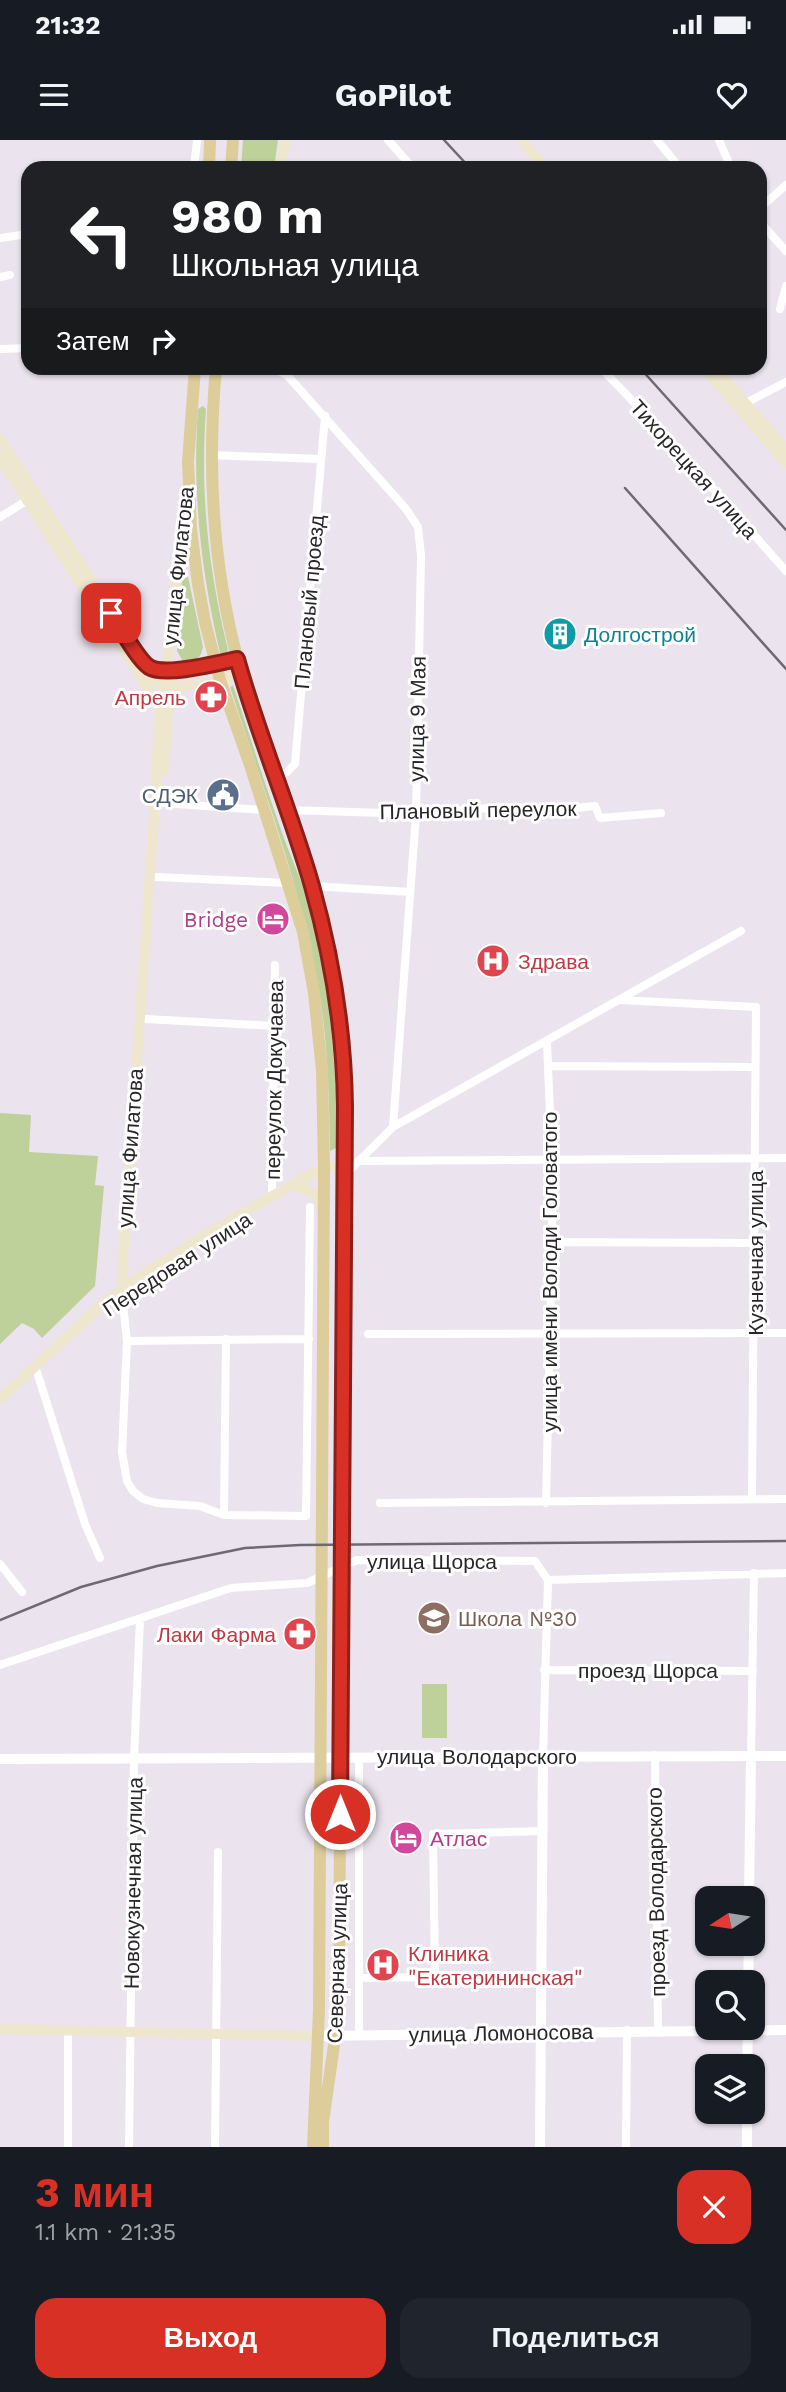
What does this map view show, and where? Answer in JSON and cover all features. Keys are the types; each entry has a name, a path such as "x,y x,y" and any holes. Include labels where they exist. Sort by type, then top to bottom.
{"main road":[{"path":"209,161 210,140"},
{"path":"284,161 288,140"},
{"path":"512,140 529,161"},
{"path":"521,140 539,161"},
{"name":"Северная улица","path":"194,375 188,462 191,529 198,584 220,680 303,932 314,993 322,1071 323,1172 317,1210 318,2036 313,2147"},
{"name":"Северная улица","path":"216,375 210,455 212,521 237,659 312,886 331,965 344,1064 339,2010 323,2122 323,2147"},
{"path":"711,375 786,450"},
{"path":"720,375 786,463"},
{"path":"0,439 32,498 160,707"},
{"path":"0,458 32,498 143,660 153,669 171,670 237,659"},
{"name":"улица Филатова","path":"126,1289 160,707 171,670 188,462"},
{"path":"139,673 168,687 220,680 241,673"},
{"path":"126,1289 130,1264 168,687"},
{"name":"Передовая улица","path":"0,1399 143,1274 272,1196 323,1172 344,1171"},
{"name":"Передовая улица","path":"0,1406 126,1289 323,1172"},
{"path":"299,1187 319,1199 317,1210"},
{"name":"Передовая улица","path":"130,1264 135,1272 143,1274"},
{"name":"улица Ломоносова","path":"0,2029 318,2036"}],"street":[{"path":"195,161 197,140"},
{"path":"388,140 407,161"},
{"path":"657,140 674,161"},
{"path":"719,140 728,161"},
{"path":"767,202 786,185"},
{"path":"767,230 786,251"},
{"path":"0,238 21,235"},
{"path":"0,277 10,275"},
{"path":"780,309 786,286"},
{"path":"0,349 21,348"},
{"name":"улица 9 Мая","path":"287,375 406,509 418,527 421,556 416,814 393,1127"},
{"name":"Тихорецкая улица","path":"608,375 669,439 786,571"},
{"path":"742,405 786,382"},
{"name":"Плановый проезд","path":"276,776 287,772 295,764 325,416"},
{"path":"210,455 320,459"},
{"path":"0,517 32,498"},
{"path":"162,803 264,810"},
{"name":"Плановый переулок","path":"287,810 416,814 502,807 566,809 596,806 600,818 661,813"},
{"path":"156,877 287,883"},
{"path":"312,886 410,891"},
{"path":"344,1171 393,1127 741,931"},
{"name":"переулок Докучаева","path":"272,1196 275,965"},
{"name":"Кузнечная улица","path":"621,1000 756,1007 752,1499"},
{"path":"146,1019 275,1026"},
{"name":"улица имени Володи Головатого","path":"546,1503 552,1242 547,1042"},
{"path":"549,1066 755,1067"},
{"path":"358,1161 786,1158"},
{"path":"127,1341 309,1339 317,1210"},
{"path":"552,1242 754,1243"},
{"name":"улица Филатова","path":"126,1289 127,1341 122,1452 127,1481 133,1491 143,1499 157,1503 200,1506 224,1515 306,1516 309,1339"},
{"path":"368,1334 786,1333"},
{"path":"224,1515 226,1339"},
{"path":"37,1372 85,1524 100,1558"},
{"path":"380,1503 786,1499"},
{"name":"улица Щорса","path":"0,1665 231,1588 307,1583 357,1560 535,1561 548,1580"},
{"path":"0,1564 22,1592"},
{"path":"749,1886 754,1573"},
{"path":"540,2147 544,1670 548,1580 786,1573"},
{"name":"Новокузнечная улица","path":"129,2147 134,1759 140,1619"},
{"name":"проезд Щорса","path":"544,1670 753,1671"},
{"name":"проезд Володарского","path":"655,1755 658,2030"},
{"name":"улица Володарского","path":"0,1759 786,1756"},
{"path":"359,1757 359,2036"},
{"path":"360,1978 435,1978 433,1834 543,1831"},
{"path":"215,2147 218,1852"},
{"name":"улица Ломоносова","path":"765,2029 786,2030"},
{"path":"68,2030 68,2147"},
{"path":"626,2147 627,2030"},
{"name":"улица Ломоносова","path":"318,2036 695,2030"},
{"path":"747,2124 747,2147"}],"green space":[{"path":"243,140 278,140 275,161 242,161"},
{"path":"203,406 206,409 204,471 207,531 215,589 228,650 225,655 220,653 213,622 197,501 196,440 198,409"},
{"path":"185,574 188,577 203,647 194,664 184,663 177,651 182,577"},
{"path":"233,685 277,819 306,895 316,933 327,994 336,1086 338,1147 330,1151 324,1026 318,985 301,910 230,687"},
{"path":"0,1113 31,1115 29,1152 98,1156 95,1185 104,1186 95,1286 42,1338 34,1329 22,1323 0,1344"},
{"path":"422,1684 447,1684 447,1738 422,1738"}],"railway":[{"path":"444,140 464,161"},
{"path":"646,375 786,530"},
{"path":"625,488 786,669"},
{"path":"0,1620 81,1587 157,1566 245,1548 300,1545 786,1541"}],"place":[{"name":"Долгострой","path":"560,634"},
{"name":"Апрель","path":"211,697"},
{"name":"СДЭК","path":"223,795"},
{"name":"Bridge","path":"273,919"},
{"name":"Здрава","path":"493,961"},
{"name":"Школа №30","path":"434,1618"},
{"name":"Лаки Фарма","path":"300,1634"},
{"name":"Атлас","path":"406,1838"},
{"name":"Клиника \"Екатерининская\"","path":"383,1965"}],"route":[{"path":"111,613 147,666 153,669 175,669 237,659 312,886 331,965 344,1064 345,1106 340,1814"}]}
